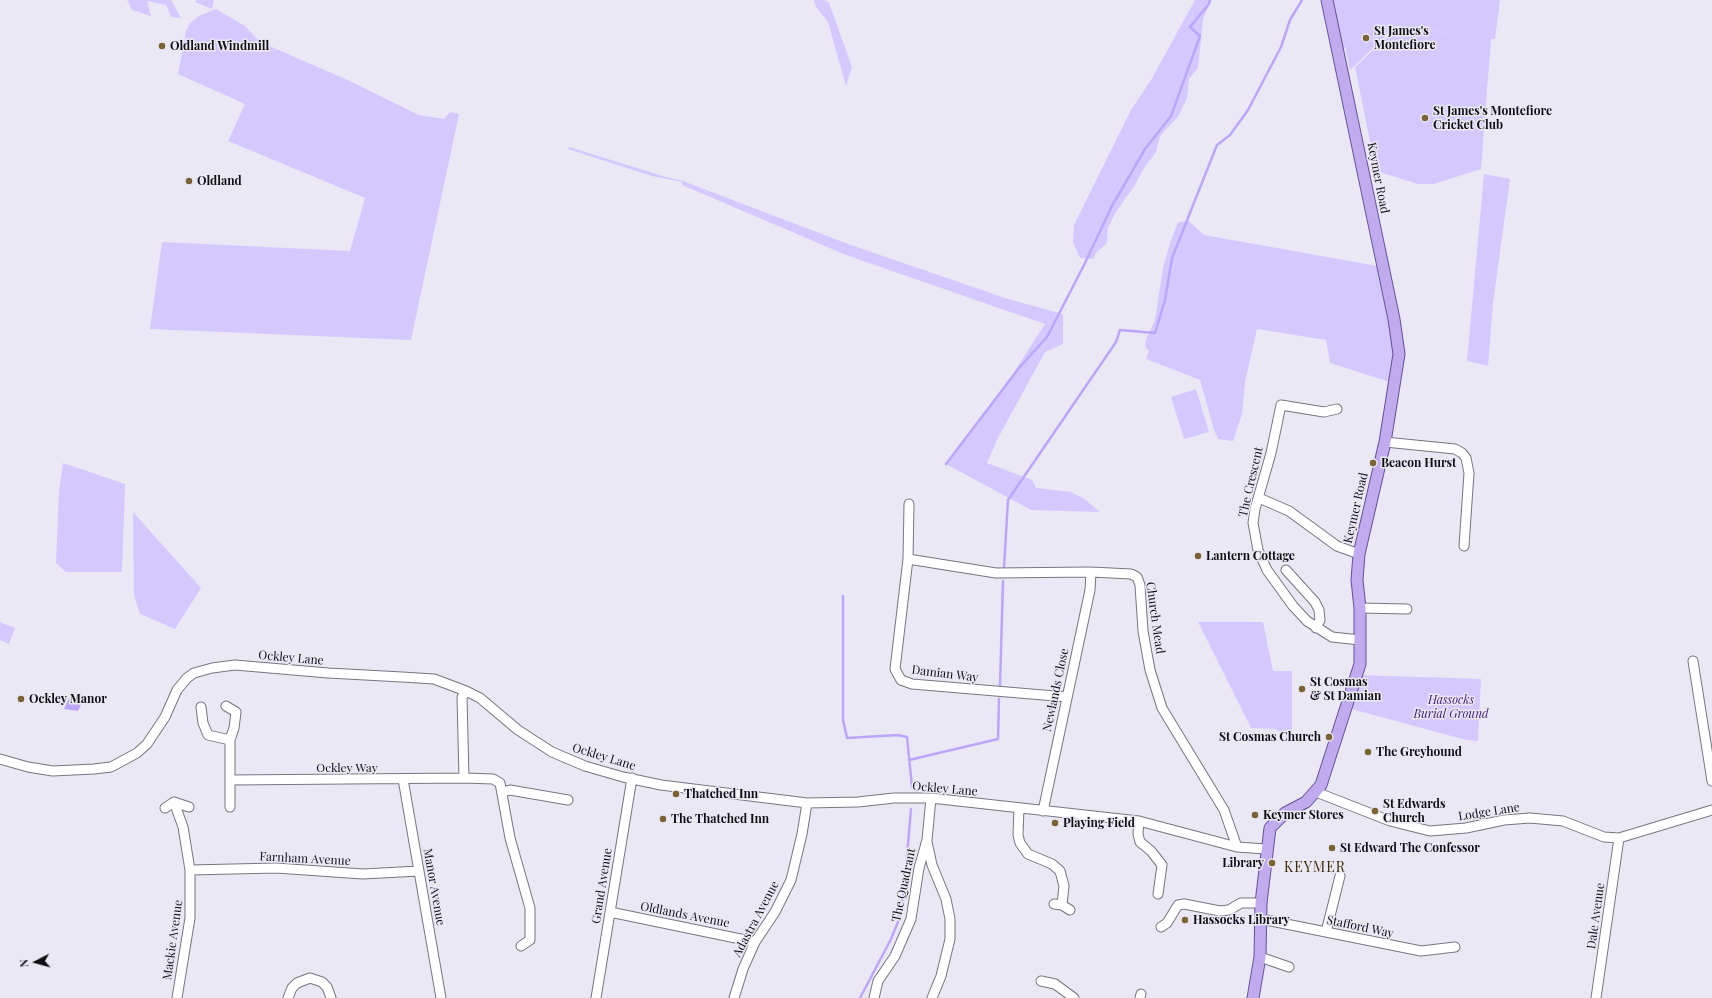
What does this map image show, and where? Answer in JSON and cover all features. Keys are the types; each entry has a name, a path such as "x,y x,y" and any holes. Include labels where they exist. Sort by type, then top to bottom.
{"main road":[{"name":"Keymer Road","path":"1253,998 1260,957 1261,903 1266,849 1270,828 1285,813 1306,802 1316,792 1324,776 1360,664 1360,608 1357,580 1359,554 1385,442 1398,354 1398,343 1327,0"}],"street":[{"name":"The Crescent","path":"1336,409 1324,412 1281,405 1271,453 1253,523 1258,550 1267,570 1292,606 1316,628 1332,637 1360,640"},
{"path":"1385,442 1455,449 1462,453 1469,464 1464,546"},
{"path":"1259,498 1289,511 1336,546 1359,554"},
{"name":"Damian Way","path":"909,504 908,559 895,669 901,680 912,684 1067,697"},
{"name":"Church Mead","path":"908,559 996,573 1091,572 1131,574 1137,577 1140,584 1143,631 1150,670 1162,708 1172,727 1196,761 1224,810 1237,847"},
{"path":"1286,570 1315,602 1320,610 1320,620 1316,628"},
{"name":"Newlands Close","path":"1043,811 1090,590 1091,572"},
{"path":"1360,608 1407,609"},
{"path":"1693,661 1712,781"},
{"name":"Ockley Lane","path":"0,758 28,767 52,771 111,767 137,753 147,744 165,717 177,690 187,678 194,673 212,668 235,666 434,679 480,698 518,730 552,752 585,766 632,778 697,790 806,803 931,798 1139,821 1237,847 1266,849"},
{"path":"464,778 462,696 466,691"},
{"path":"226,706 236,712 234,728 230,740 230,807"},
{"path":"201,707 203,723 208,735 230,740"},
{"name":"Grand Avenue","path":"596,998 632,778"},
{"name":"Manor Avenue","path":"403,779 441,998"},
{"name":"Ockley Way","path":"230,780 493,779 500,783 503,792"},
{"path":"521,946 530,940 530,908 510,838 503,792 510,790 568,800"},
{"name":"Lodge Lane","path":"1316,792 1390,821 1430,831 1466,828 1504,820 1530,818 1563,821 1604,837 1619,838 1712,810"},
{"name":"The Quadrant","path":"874,998 878,981 895,956 911,919 919,868 927,840 931,798"},
{"path":"165,808 174,802 189,807"},
{"name":"Mackie Avenue","path":"174,802 183,827 190,870 190,918 177,998"},
{"name":"Adastra Avenue","path":"734,998 743,969 755,942 775,912 790,880 802,834 806,803"},
{"path":"1019,808 1018,835 1020,843 1028,854 1052,864 1060,871 1064,886 1062,906"},
{"path":"1139,821 1138,834 1140,842 1151,851 1162,865 1158,894"},
{"name":"Dale Avenue","path":"1596,998 1619,838"},
{"name":"The Quadrant","path":"927,840 932,865 946,899 950,919 950,939 941,976 932,998"},
{"name":"Farnham Avenue","path":"190,870 276,868 363,874 419,871"},
{"path":"1326,932 1340,876"},
{"path":"1161,927 1167,923 1178,905 1184,904 1220,912 1228,910 1241,903 1261,903"},
{"name":"Oldlands Avenue","path":"610,912 755,942"},
{"name":"Stafford Way","path":"1260,919 1421,952 1455,947"},
{"path":"1260,957 1289,967"},
{"path":"288,998 292,988 297,983 310,978 322,982 327,987 331,998"},
{"path":"1041,981 1055,984 1074,998"}],"green space":[{"path":"127,0 171,0 181,18 171,17 166,5 147,1 151,16 132,10"},
{"path":"196,0 214,0 212,9 195,2"},
{"path":"814,0 824,0 829,3 852,67 846,86 828,22 816,7"},
{"path":"1195,0 1211,0 1203,19 1198,68 1189,79 1187,98 1179,115 1160,136 1156,152 1116,212 1108,227 1107,243 1096,253 1093,259 1080,258 1073,242 1074,225 1131,110 1151,80"},
{"name":"St James's Montefiore Cricket Club","path":"1332,0 1500,0 1495,39 1491,39 1481,169 1434,184 1418,184 1376,171 1355,67 1397,27 1458,35 1396,26 1350,70 1345,47 1341,48"},
{"path":"216,9 245,26 256,38 265,44 352,82 419,115 444,119 450,112 459,114 411,340 150,329 162,242 350,251 365,198 228,141 245,104 178,74 186,31 190,23 199,16"},
{"path":"569,147 683,181 848,244 1008,299 1063,314 1063,344 1045,352 998,438 987,463 1032,480 1036,488 1071,492 1083,498 1100,512 1031,510 946,464 1003,389 1045,324 846,255 682,185 682,182 652,176 568,149"},
{"path":"1484,174 1510,179 1493,303 1488,366 1467,361"},
{"path":"1189,221 1204,235 1383,267 1398,343 1393,383 1330,363 1326,340 1257,329 1245,382 1242,414 1233,441 1218,439 1200,380 1146,359 1149,351 1145,347 1146,339 1155,320 1163,268 1171,240 1178,222"},
{"path":"1196,389 1209,432 1184,439 1171,397"},
{"path":"63,463 125,484 122,572 66,572 56,563 59,491"},
{"path":"133,512 201,588 175,629 140,614 134,595"},
{"path":"0,622 15,628 9,644 0,640"},
{"path":"1198,622 1263,622 1273,671 1292,671 1292,733 1281,732 1275,729 1251,728"},
{"name":"Hassocks Burial Ground","path":"1359,675 1481,679 1478,741 1466,740 1348,708"}],"shaded area":[{"path":"69,698 81,705 78,711 64,709"}],"waterway":[{"path":"946,464 1019,368 1047,337 1112,206 1145,149 1171,116 1200,36 1190,27 1209,4 1210,0"},
{"path":"1004,567 1008,500 1116,342 1120,330 1155,333 1165,300 1172,258 1217,145 1230,135 1248,110 1281,47 1290,20 1302,0"},
{"path":"1000,685 1003,581"},
{"path":"843,596 843,720 847,738 898,735 907,737 912,787"},
{"path":"909,760 998,739 999,699"},
{"path":"860,998 891,939 898,922 904,891 911,809"}],"place":[{"name":"St James's Montefiore","path":"1366,38"},
{"name":"Oldland Windmill","path":"162,46"},
{"name":"St James's Montefiore Cricket Club","path":"1425,118"},
{"name":"Oldland","path":"189,181"},
{"name":"Beacon Hurst","path":"1373,463"},
{"name":"Lantern Cottage","path":"1198,556"},
{"name":"St Cosmas & St Damian","path":"1302,689"},
{"name":"Ockley Manor","path":"21,699"},
{"name":"St Cosmas Church","path":"1329,737"},
{"name":"The Greyhound","path":"1368,752"},
{"name":"Thatched Inn","path":"676,794"},
{"name":"St Edwards Church","path":"1375,811"},
{"name":"Keymer Stores","path":"1255,815"},
{"name":"The Thatched Inn","path":"663,819"},
{"name":"Playing Field","path":"1055,823"},
{"name":"St Edward The Confessor","path":"1332,848"},
{"name":"Library","path":"1272,863"},
{"name":"Hassocks Library","path":"1185,920"}],"district":[{"name":"KEYMER","path":"1315,868"}]}
